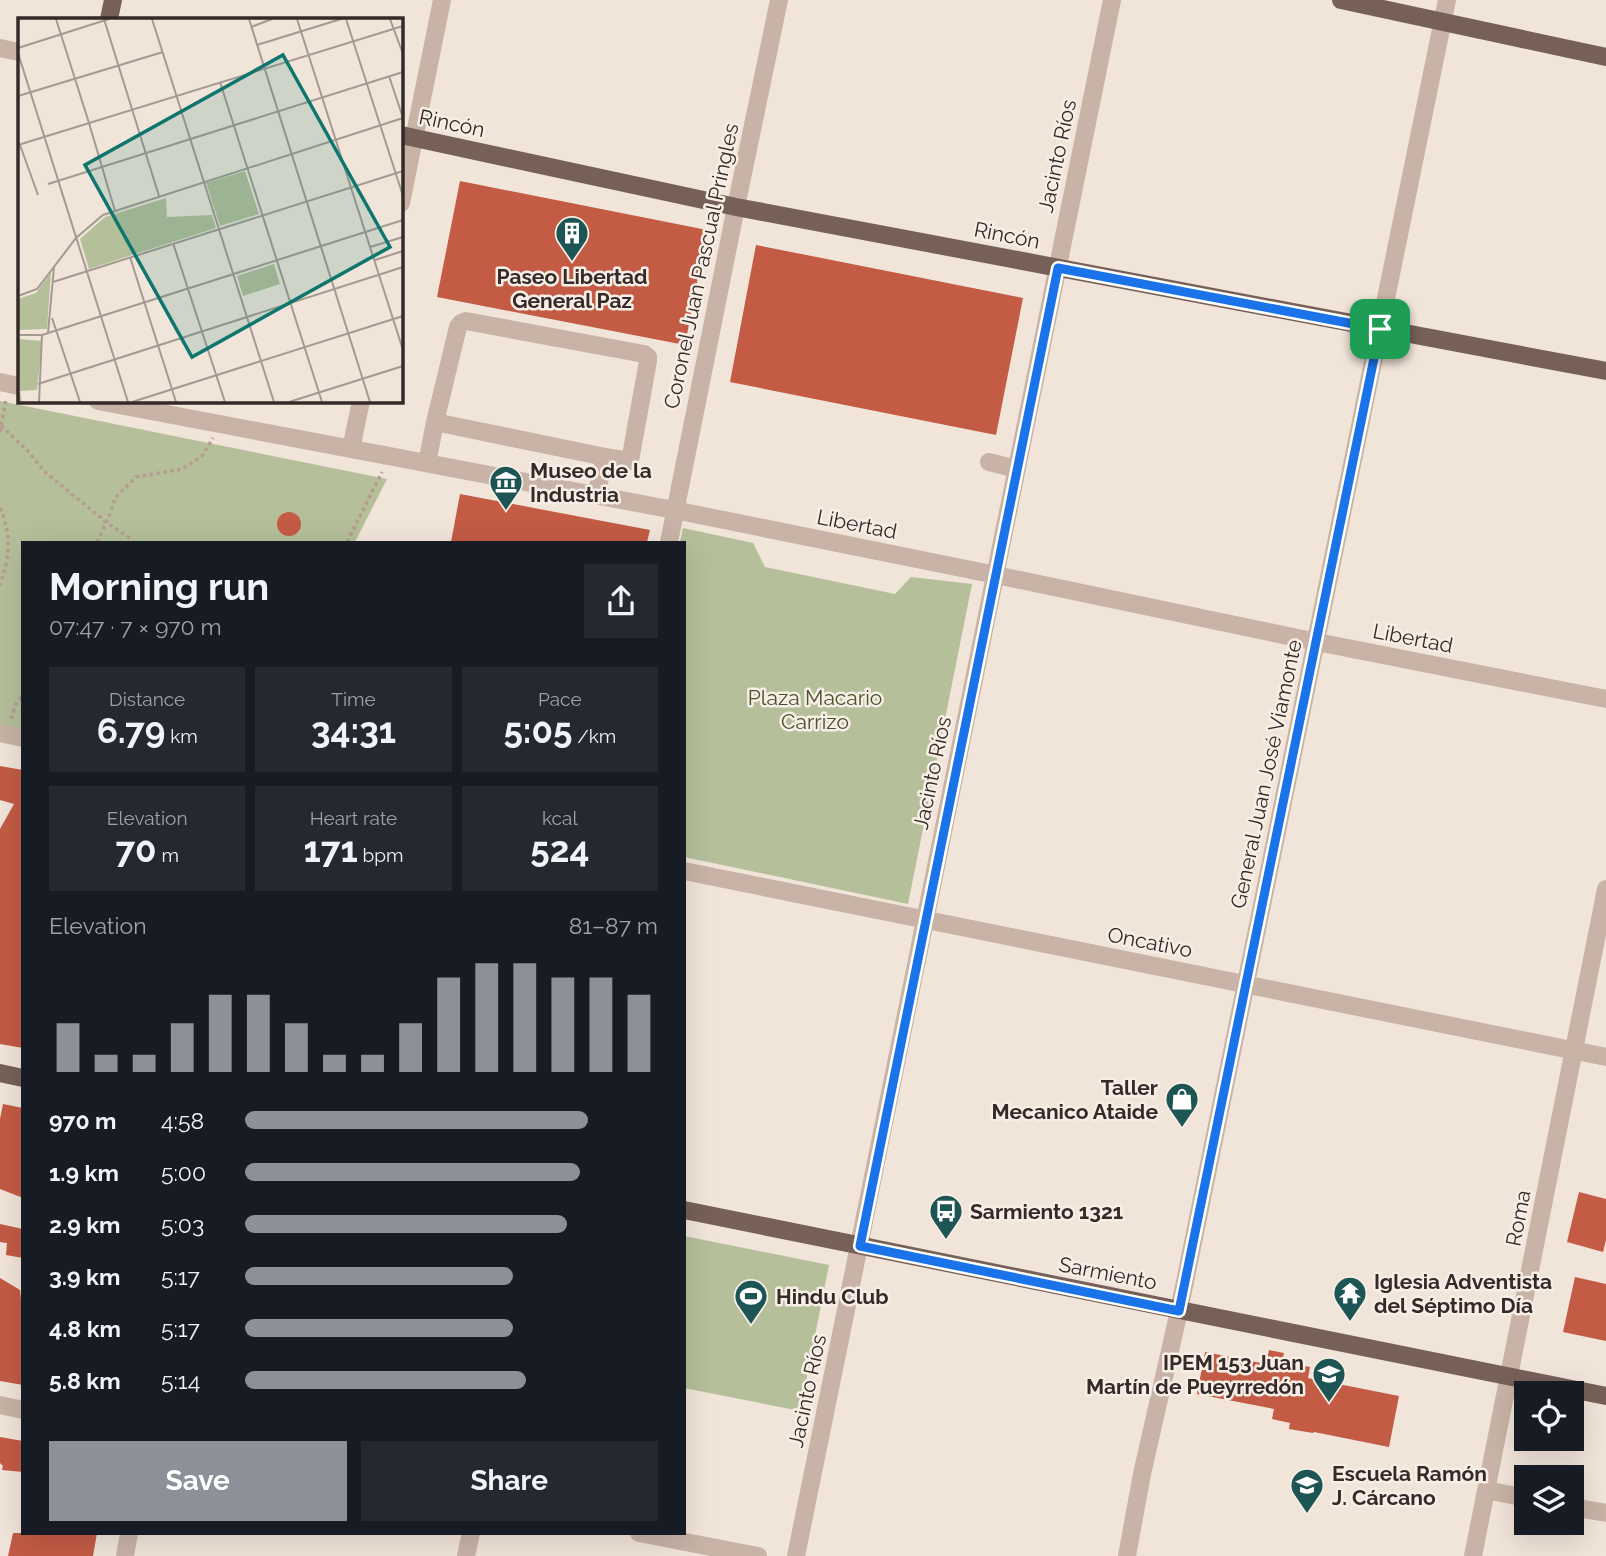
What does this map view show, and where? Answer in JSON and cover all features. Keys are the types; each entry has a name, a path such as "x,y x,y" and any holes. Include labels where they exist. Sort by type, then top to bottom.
{"main road":[{"path":"109,18 113,0"},
{"path":"1341,0 1606,57"},
{"name":"Rincón","path":"407,136 736,207 1606,371"},
{"path":"0,1073 21,1078"},
{"name":"Sarmiento","path":"686,1210 1606,1396"}],"street":[{"path":"402,192 407,136 442,0"},
{"name":"Coronel Juan Pascual Pringles","path":"669,541 779,0"},
{"name":"Jacinto Ríos","path":"796,1556 1112,0"},
{"name":"General Juan José Viamonte","path":"1127,1556 1447,0"},
{"path":"0,48 18,52"},
{"path":"427,463 435,422 458,327 461,323 466,321 644,354 648,357 630,461 435,422"},
{"name":"Libertad","path":"103,402 674,510 1606,699"},
{"path":"351,449 361,402"},
{"path":"596,495 606,457"},
{"path":"989,462 1017,468"},
{"name":"Oncativo","path":"686,871 1606,1057"},
{"name":"Roma","path":"1474,1556 1606,889"},
{"path":"0,1405 21,1410"},
{"path":"1486,1490 1514,1496"},
{"path":"1584,1509 1606,1513"},
{"path":"125,1556 129,1535"},
{"path":"466,1556 471,1535"},
{"path":"649,1535 758,1556"}],"path":[{"path":"0,432 9,384"},
{"path":"97,541 115,498 136,477 182,468 202,456 222,424"},
{"path":"1,425 45,472 132,541"},
{"path":"348,541 390,456"},
{"path":"0,508 9,536 6,564 0,585"},
{"path":"10,735 16,704 21,698"}],"green space":[{"path":"0,401 387,479 356,541 21,541 21,731 0,726"},
{"name":"Plaza Macario Carrizo","path":"683,528 753,543 765,567 895,594 911,577 972,584 908,904 686,857 686,541 680,541"},
{"name":"Hindu Club","path":"686,1236 829,1265 800,1411 686,1388"}],"building":[{"name":"Paseo Libertad General Paz","path":"460,181 707,230 685,345 437,297"},
{"path":"756,245 1023,298 996,435 730,382"},
{"name":"Museo de la Industria","path":"460,494 650,530 647,541 451,541"},
{"path":"289,512 298,515 301,524 298,533 289,536 280,533 277,524 280,515"},
{"path":"0,766 21,770 21,1048 0,1044 0,829 14,804 0,800"},
{"path":"3,1104 21,1108 21,1197 0,1189 0,1119"},
{"path":"1579,1192 1606,1199 1606,1240 1603,1252 1567,1242"},
{"path":"0,1224 21,1229 21,1258 6,1255 7,1243 0,1242"},
{"path":"1575,1277 1606,1284 1606,1341 1563,1332"},
{"path":"0,1278 20,1290 21,1385 0,1381"},
{"path":"1269,1350 1284,1353 1282,1361 1310,1367 1308,1378 1399,1396 1389,1447 1289,1429 1290,1423 1272,1419 1274,1409 1197,1394 1205,1352 1266,1364"},
{"path":"0,1437 21,1441 21,1472 2,1470"},
{"path":"13,1533 97,1535 93,1556 8,1556"}],"place":[{"name":"Paseo Libertad General Paz","path":"572,263"},
{"name":"Museo de la Industria","path":"506,512"},
{"name":"Taller Mecanico Ataide","path":"1182,1129"},
{"name":"Sarmiento 1321","path":"946,1241"},
{"name":"Iglesia Adventista del Séptimo Día","path":"1350,1323"},
{"name":"Hindu Club","path":"751,1326"},
{"name":"IPEM 153 Juan Martín de Pueyrredón","path":"1329,1404"},
{"name":"Escuela Ramón J. Cárcano","path":"1307,1515"}],"route":[{"path":"1058,268 1380,329 1179,1311 860,1246 1058,268"}]}
